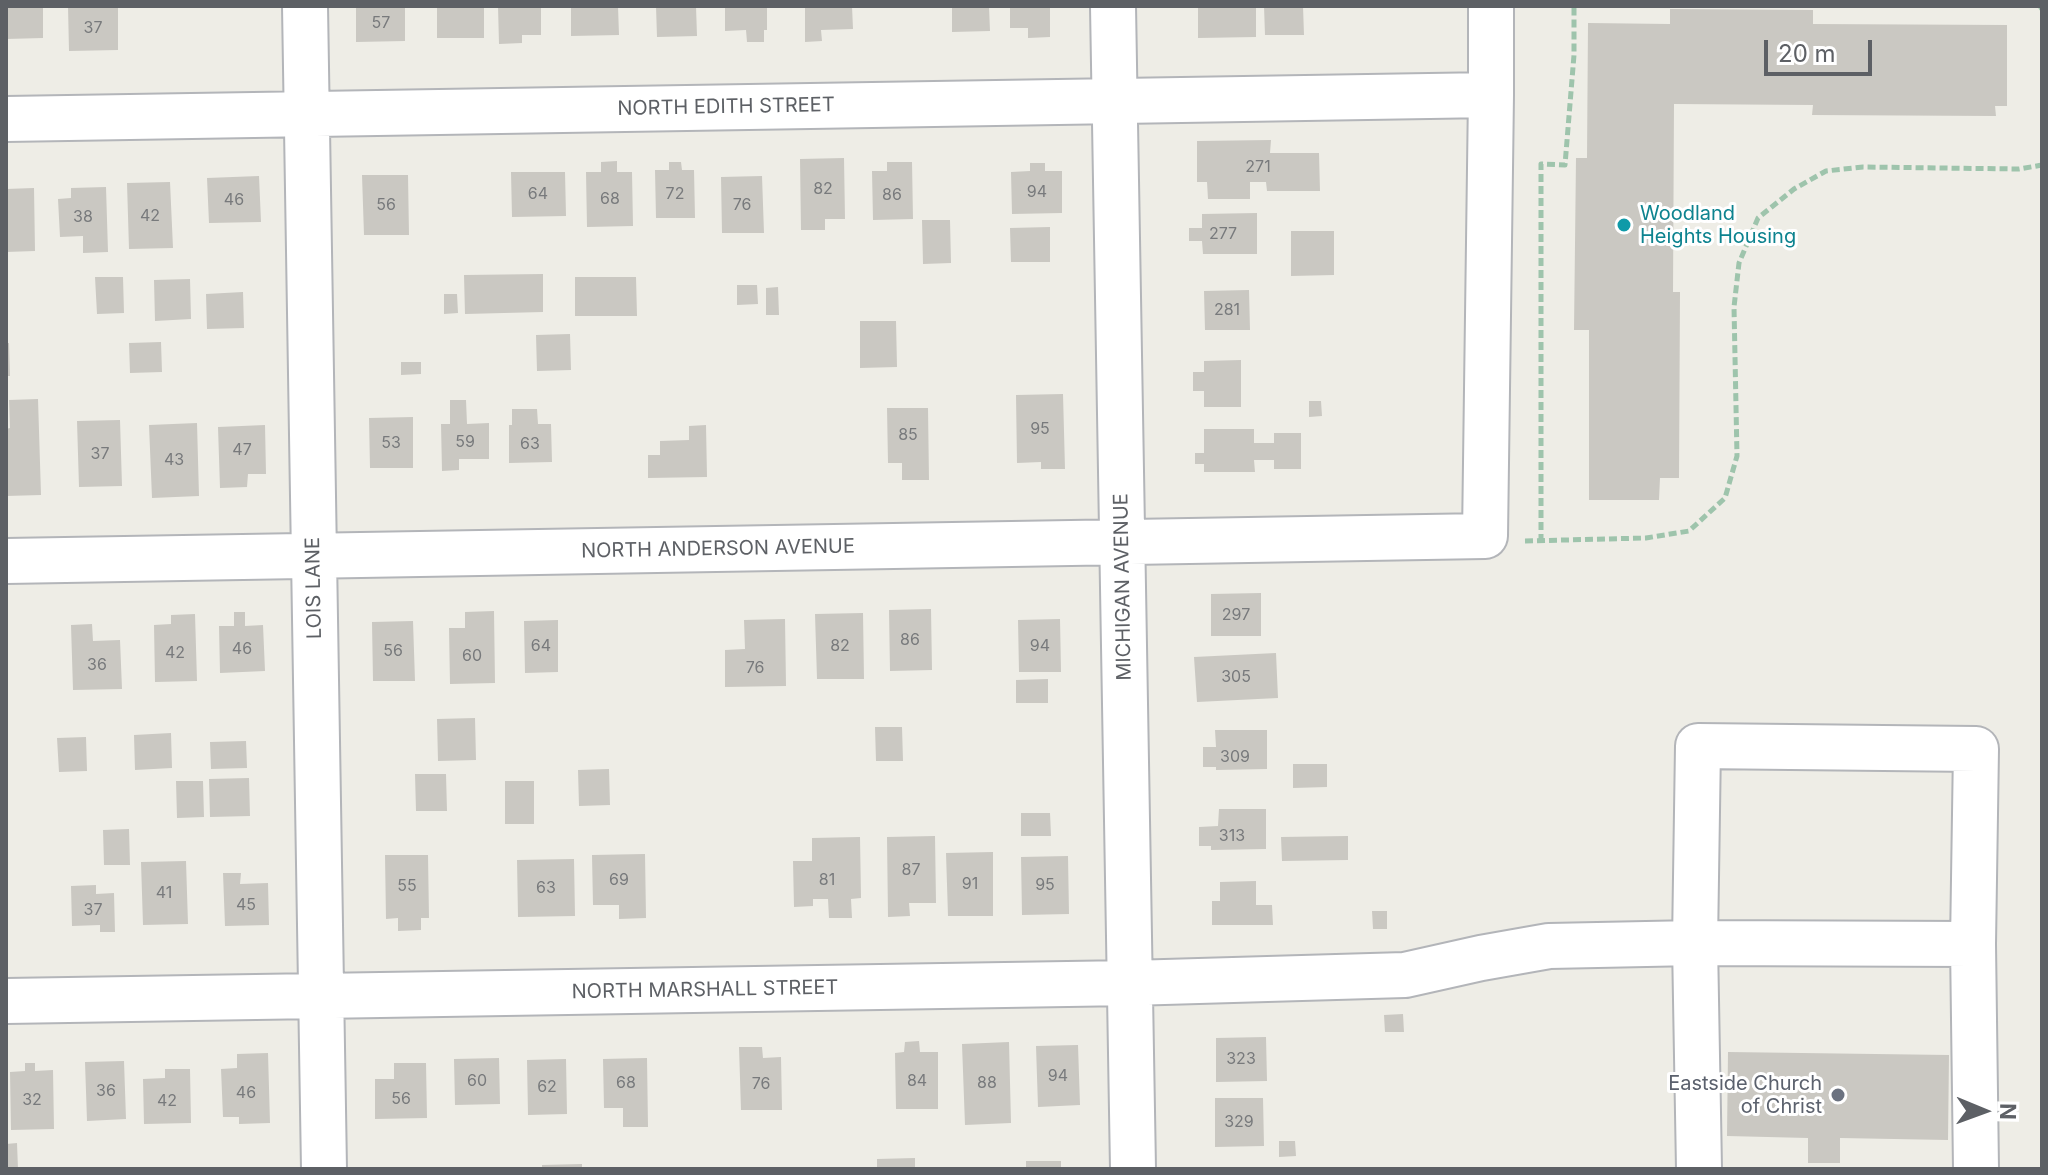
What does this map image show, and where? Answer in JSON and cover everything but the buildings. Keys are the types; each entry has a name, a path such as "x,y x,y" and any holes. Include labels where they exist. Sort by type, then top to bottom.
{"street":[{"name":"LOIS LANE","path":"305,6 324,1169"},
{"name":"MICHIGAN AVENUE","path":"1113,6 1133,1169"},
{"path":"1485,536 1491,6"},
{"name":"NORTH EDITH STREET","path":"6,119 1491,95"},
{"name":"NORTH ANDERSON AVENUE","path":"6,561 1485,536"},
{"path":"1699,1169 1695,943 1698,746 1976,749 1973,944 1976,1169"},
{"name":"NORTH MARSHALL STREET","path":"6,1001 1130,983 1405,975 1549,946 1973,944"}],"path":[{"path":"1541,542 1541,164 1565,165 1574,55 1574,6"},
{"path":"1485,536 1541,542 1646,538 1689,531 1725,498 1737,456 1734,307 1739,263 1758,218 1794,189 1826,171 1863,167 2019,169 2042,165"}],"place":[{"name":"Woodland Heights Housing","path":"1624,225"},
{"name":"Eastside Church of Christ","path":"1838,1095"}]}
